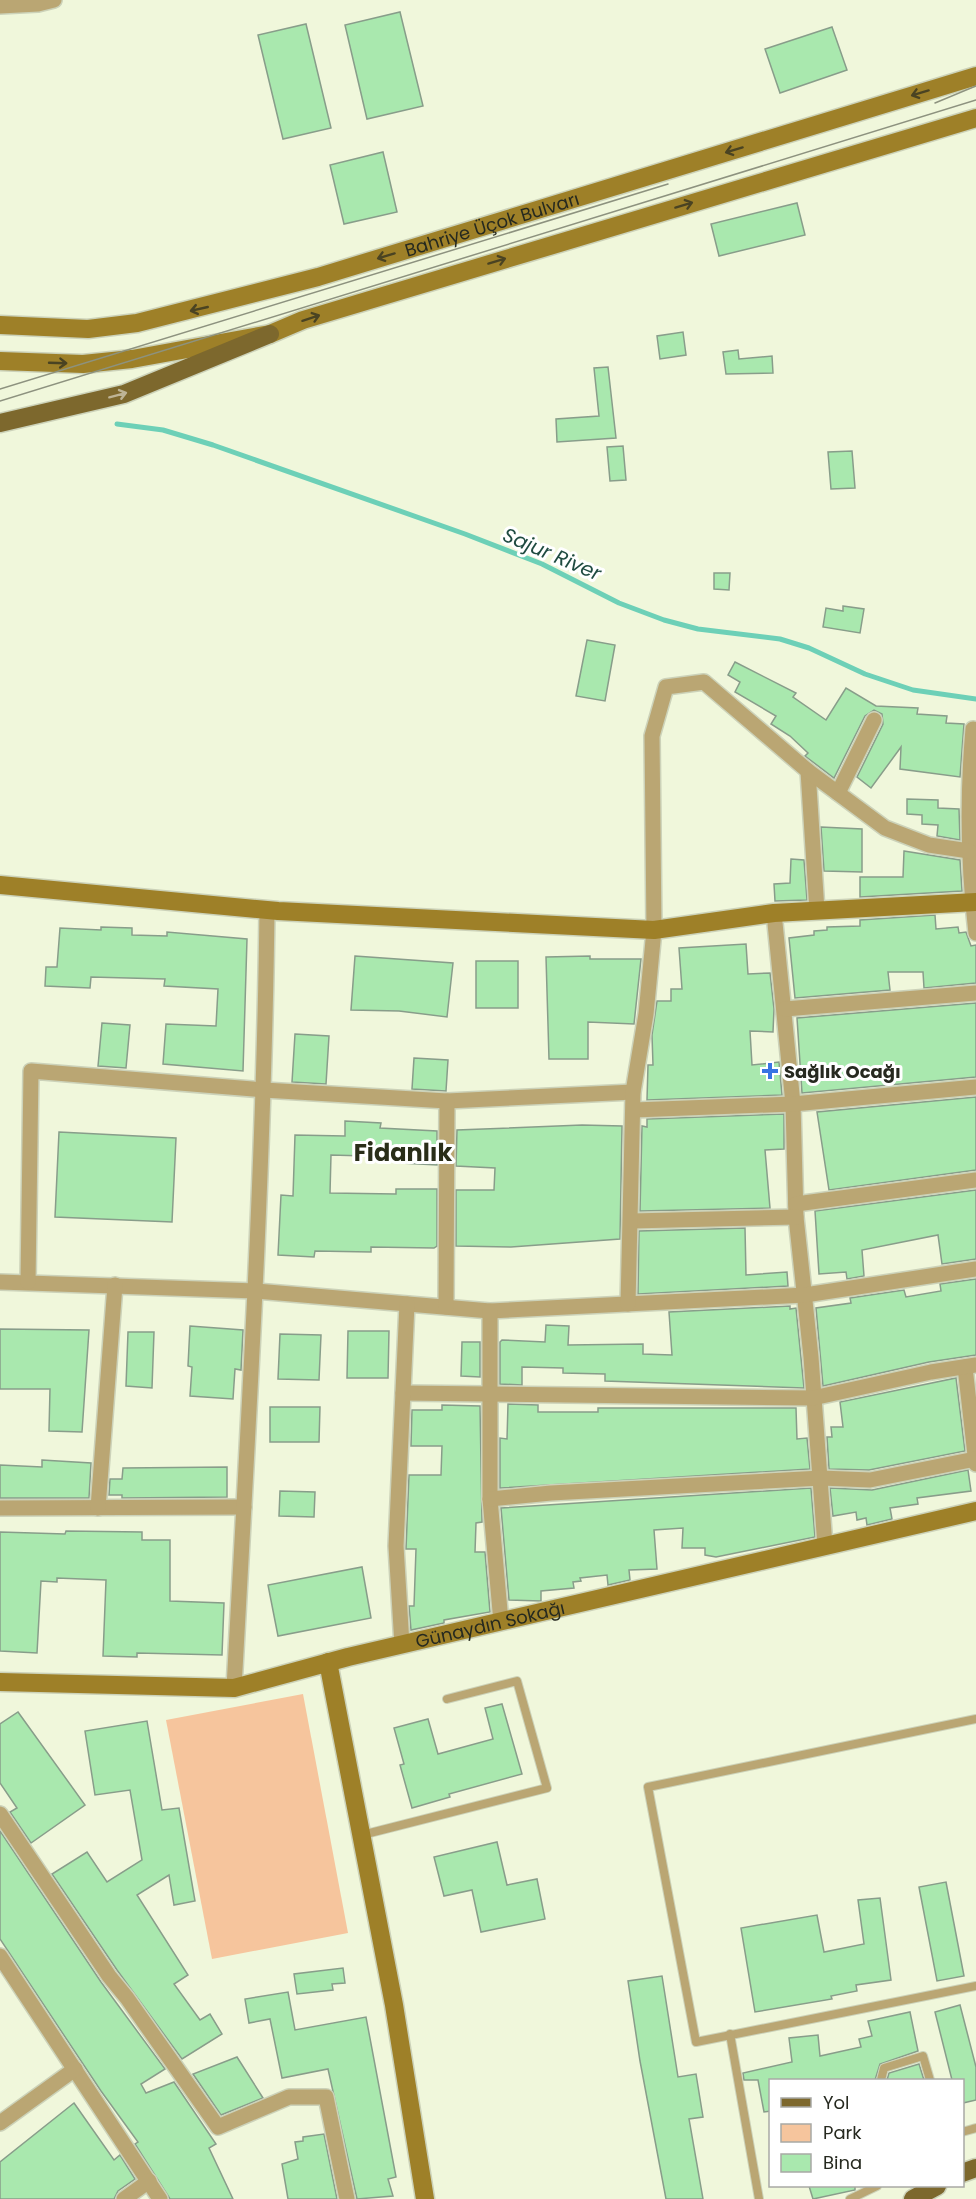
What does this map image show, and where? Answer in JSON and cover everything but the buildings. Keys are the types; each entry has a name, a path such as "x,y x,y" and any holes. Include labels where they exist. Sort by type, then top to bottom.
{"main road":[{"path":"0,423 124,394 270,334"},
{"path":"913,2199 935,2187"}],"street":[{"path":"0,6 38,4 54,0"},
{"name":"Bahriye Üçok Bulvarı","path":"0,325 88,329 137,323 229,301 318,277 976,76"},
{"name":"Bahriye Üçok Bulvarı","path":"0,361 83,364 122,360 270,334 303,320 976,118"},
{"path":"628,1304 632,1221 633,1092 646,1014 654,930 652,736 666,687 704,682 808,771 885,828 929,845 969,851"},
{"path":"838,793 874,720"},
{"path":"973,729 969,771 969,851 976,933"},
{"path":"808,771 817,911"},
{"path":"0,885 267,909 654,930 774,913 974,902"},
{"path":"234,1688 256,1291 264,1090 267,909"},
{"path":"774,913 793,1104 796,1210 821,1478 825,1546"},
{"path":"785,1009 976,993"},
{"path":"28,1282 31,1071 264,1090 447,1101 633,1092"},
{"path":"634,1110 793,1104 976,1087"},
{"path":"446,1307 447,1101"},
{"path":"632,1221 796,1210 976,1180"},
{"path":"0,1282 256,1291 490,1311 804,1295 976,1269"},
{"path":"98,1508 115,1286"},
{"path":"402,1645 396,1546 407,1304"},
{"path":"490,1311 490,1500 501,1622"},
{"path":"403,1393 813,1398 970,1366 976,1464"},
{"path":"490,1500 551,1493 821,1478 870,1480 975,1459"},
{"path":"0,1508 243,1507"},
{"name":"Günaydın Sokağı","path":"0,1682 234,1688 328,1662 976,1511"},
{"path":"328,1662 394,2005 425,2199"},
{"path":"0,1814 109,1976 218,2127 289,2097 326,2097 347,2199"},
{"path":"1,1962 75,2069 160,2199"},
{"path":"0,2123 75,2069"},
{"path":"124,2199 149,2181"}],"lane":[{"path":"362,1835 547,1788 517,1681 447,1699"},
{"path":"976,1719 648,1787 696,2042 976,1988"},
{"path":"730,2034 759,2199"},
{"path":"881,2079 884,2068 923,2056 930,2079"},
{"path":"850,2199 875,2187"}],"green space":[{"path":"303,1694 348,1933 212,1959 166,1720"}],"waterway":[{"name":"Sajur River","path":"117,424 163,430 213,445 465,534 542,564 619,603 664,620 698,629 780,639 809,648 865,674 913,690 976,699"}],"tram line":[{"path":"935,103 976,86"},
{"path":"0,401 976,100"},
{"path":"0,389 668,184"}],"place":[{"name":"Sağlık Ocağı","path":"770,1071"}],"district":[{"name":"Fidanlık","path":"403,1152"}]}
